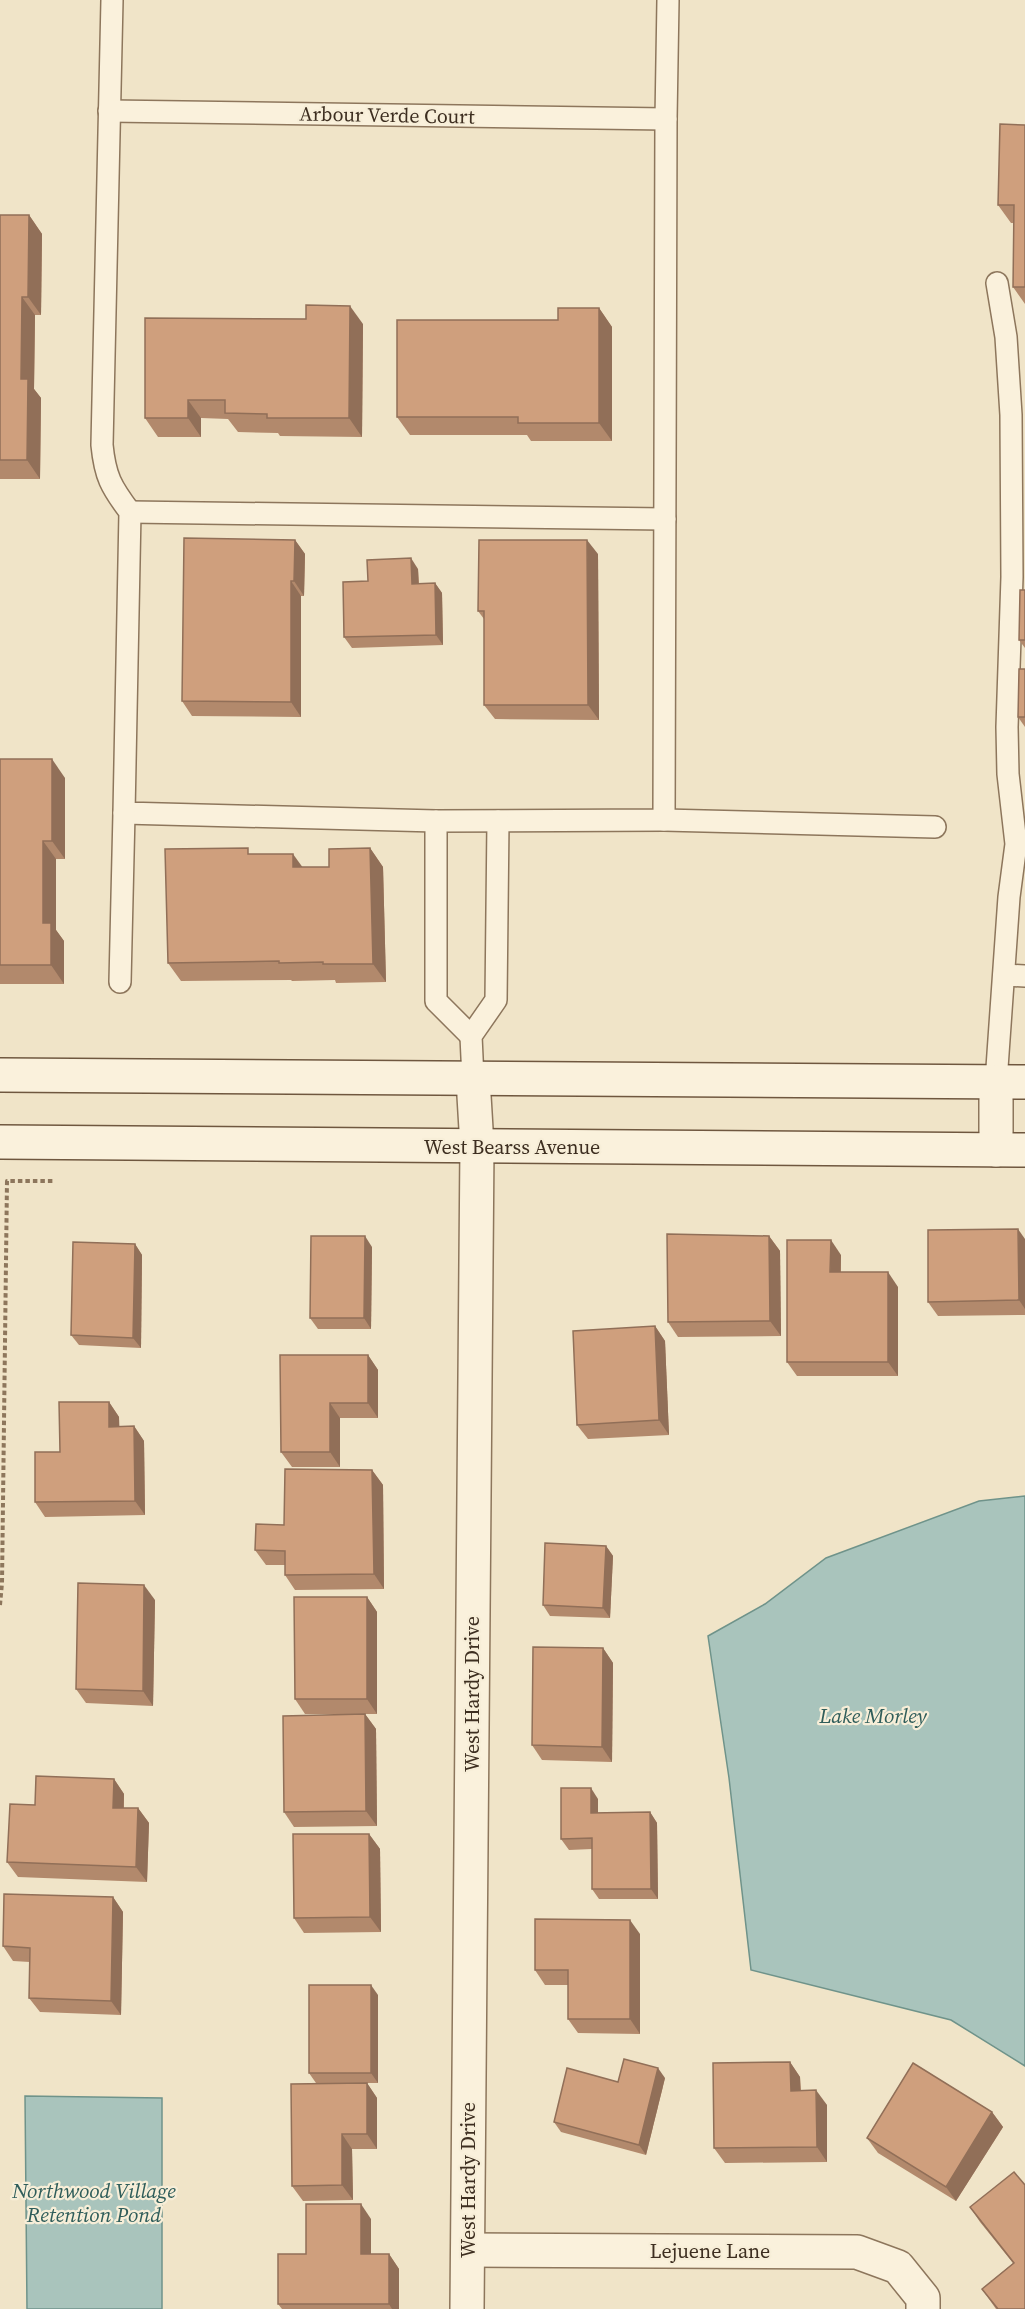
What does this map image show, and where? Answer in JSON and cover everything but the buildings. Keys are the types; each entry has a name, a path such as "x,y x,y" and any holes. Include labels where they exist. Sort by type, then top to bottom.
{"main road":[{"path":"0,1075 1011,1082 1011,1150"},
{"name":"West Hardy Drive","path":"467,2309 477,1146 473,1079"},
{"name":"West Bearss Avenue","path":"0,1142 1011,1150"},
{"name":"Lejuene Lane","path":"468,2250 857,2252 897,2267 923,2298 923,2309"}],"lane":[{"path":"112,0 102,445 105,472 116,493 130,512 120,982"},
{"path":"664,820 668,0"},
{"name":"Arbour Verde Court","path":"109,111 666,119"},
{"path":"997,283 1006,337 1011,415 1012,577 1007,728 1008,774 1016,844 1009,897 1004,975 1011,1082"},
{"path":"130,512 664,519"},
{"path":"124,813 436,821 664,820 935,827"},
{"path":"436,821 436,1001 471,1036"},
{"path":"473,1079 471,1036 496,1000 498,821"},
{"path":"1004,975 1025,976"}],"path":[{"path":"0,1605 7,1181 54,1181"}],"water":[{"name":"Lake Morley","path":"1025,1496 1025,2066 951,2020 751,1970 729,1778 708,1636 765,1604 826,1558 979,1501"},
{"name":"Northwood Village Retention Pond","path":"25,2096 162,2098 162,2309 27,2309"}]}
